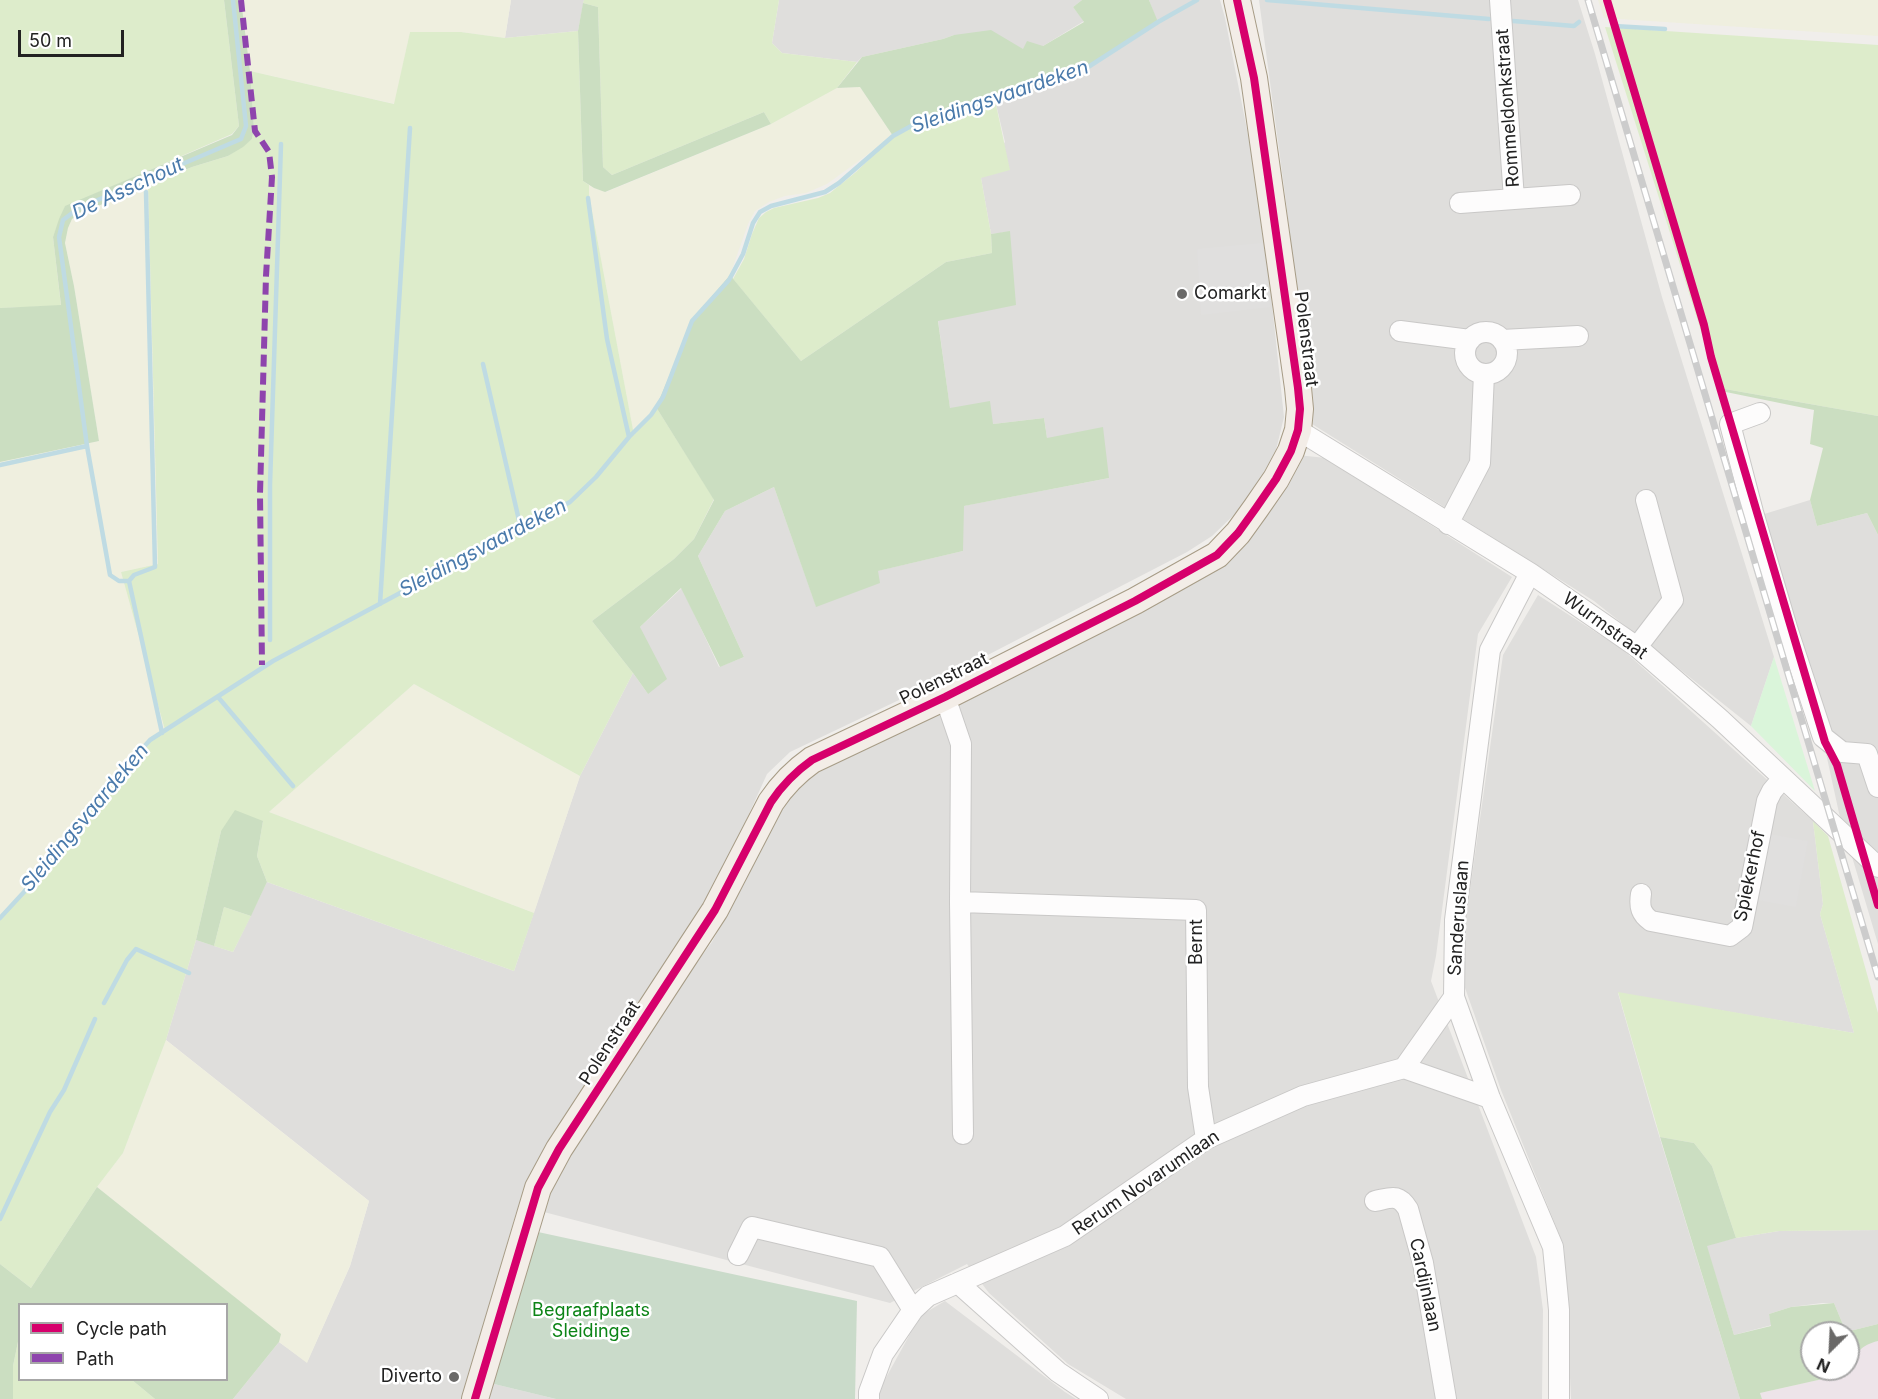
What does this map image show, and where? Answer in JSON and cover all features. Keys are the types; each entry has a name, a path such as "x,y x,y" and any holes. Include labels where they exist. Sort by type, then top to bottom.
{"main road":[{"name":"Polenstraat","path":"475,1399 543,1178 559,1149 715,910 776,794 796,771 812,760 945,697 1135,602 1217,555 1238,533 1276,479 1291,451 1298,430 1300,410 1254,78 1237,0"}],"street":[{"name":"Rommeldonkstraat","path":"1460,203 1514,199 1500,0"},
{"path":"1514,199 1570,195"},
{"path":"1400,331 1470,340"},
{"path":"1482,332 1497,335 1502,340 1507,351 1505,363 1495,372 1484,374 1473,371 1466,362 1464,350 1473,336 1482,332"},
{"path":"1502,340 1578,336"},
{"path":"1448,524 1480,463 1484,374"},
{"path":"1760,413 1730,424 1788,631 1823,737 1842,752 1867,754 1878,787"},
{"name":"Wurmstraat","path":"1298,430 1530,573 1637,647 1720,719 1878,867"},
{"path":"1637,647 1673,600 1646,500"},
{"name":"Sanderuslaan","path":"1530,573 1490,650 1455,920 1454,997 1490,1098 1553,1247 1559,1310 1559,1399"},
{"path":"945,697 961,744 960,902 963,1134"},
{"name":"Spiekerhof","path":"1641,894 1640,905 1643,915 1651,921 1730,936 1742,927 1767,801 1783,778"},
{"name":"Bernt","path":"960,902 1197,910 1198,1087 1206,1139"},
{"path":"1454,997 1404,1068 1490,1098"},
{"name":"Rerum Novarumlaan","path":"869,1399 869,1392 883,1353 913,1310 928,1296 1065,1236 1206,1139 1303,1096 1404,1068"},
{"name":"Cardijnlaan","path":"1375,1201 1396,1197 1408,1209 1422,1263 1446,1399"},
{"path":"738,1255 752,1227 880,1257 913,1310"},
{"path":"958,1283 1058,1372 1098,1399"}],"shaded area":[{"path":"511,0 584,0 578,31 505,38"},
{"path":"779,0 1082,0 1073,7 1084,21 1043,46 1024,50 954,35 862,57 857,62 782,53 772,43"},
{"path":"1149,0 1220,0 1225,18 1261,201 1284,417 1275,454 1258,484 1238,511 1212,536 1187,552 920,690 790,752 767,774 725,867 691,927 543,1152 516,1213 462,1399 233,1399 279,1342 307,1362 350,1266 369,1201 166,1040 196,940 233,952 267,882 514,971 580,776 633,673 648,694 640,627 682,588 719,667 744,657 698,556 725,511 774,487 816,606 877,571 963,551 963,506 1109,478 1047,438 1044,418 993,424 950,409 938,320 1010,232 991,234 981,178 1005,142 995,100 1082,71 1157,22"},
{"path":"1259,0 1578,0 1662,297 1774,657 1751,726 1594,601 1312,424"},
{"path":"1263,243 1270,307 1201,315 1197,249"},
{"path":"1297,455 1326,458 1512,577 1478,634 1431,981 1536,1257 1543,1310 1542,1399 1126,1399 1068,1364 989,1293 967,1264 890,1303 544,1212 553,1178 682,982 712,942 791,792 817,767 1210,572"},
{"path":"1810,500 1817,526 1867,513 1878,535 1878,944 1839,813 1822,735 1761,515"},
{"path":"1538,595 1622,649 1813,821 1823,904 1820,914 1854,1033 1618,993 1740,1399 1571,1399 1564,1246 1501,1090 1464,985 1464,933 1503,655"},
{"path":"1769,834 1808,841 1796,907 1757,900"},
{"path":"1878,1230 1878,1324 1860,1328 1860,1321 1841,1321 1834,1303 1822,1303 1791,1307 1769,1314 1772,1325 1734,1335 1706,1245 1779,1231"},
{"path":"945,1301 1076,1399 877,1399 877,1394 923,1314"},
{"path":"1878,1341 1878,1399 1762,1399 1760,1393 1813,1381 1860,1381 1860,1349 1865,1344"},
{"path":"490,1383 556,1399 486,1399"}],"green space":[{"path":"0,0 224,0 239,126 232,134 65,207 53,237 61,306 0,308"},
{"path":"224,0 241,0 250,71 254,128 252,139 228,156 192,167 81,213 72,219 65,243 99,441 0,462 0,308 61,305 53,237 65,206 232,135 239,126"},
{"path":"241,0 511,0 505,38 461,32 410,32 395,104 250,71"},
{"path":"584,0 779,0 772,43 782,53 857,62 837,88 771,124 764,112 612,175 603,167 598,7 583,3"},
{"path":"1082,0 1149,0 1158,22 1082,71 913,125 893,136 860,87 837,88 862,57 954,35 991,30 1023,49 1027,41 1043,46 1084,22 1073,7"},
{"path":"1598,0 1878,0 1878,36 1604,18"},
{"path":"583,3 598,7 603,167 612,175 764,112 771,124 605,192 583,181 578,31"},
{"path":"1605,27 1878,45 1878,416 1719,388"},
{"path":"578,31 583,181 589,185 634,435 656,407 714,499 694,539 674,559 592,621 633,673 580,776 414,684 269,812 534,913 514,971 267,882 257,856 263,821 221,831 196,940 166,1040 123,1153 97,1187 31,1288 0,1264 0,918 138,752 165,730 121,572 158,564 148,186 192,167 228,156 252,139 254,128 250,71 394,104 410,32 461,32 505,38"},
{"path":"860,87 893,136 827,184 806,193 785,196 769,202 755,211 730,275 695,316 656,407 634,436 589,185 606,192 771,124 837,88"},
{"path":"995,100 1010,170 981,178 992,253 946,262 801,361 733,279 744,259 759,218 774,208 830,193 856,172 893,136 913,125"},
{"path":"148,186 158,564 121,572 165,730 138,752 0,918 0,462 99,441 65,243 72,219 81,213"},
{"path":"1010,231 1016,305 938,321 950,408 990,401 993,424 1044,418 1047,438 1103,427 1109,478 964,506 963,551 878,571 880,583 816,607 774,487 725,511 698,556 744,657 720,667 681,588 640,627 667,679 648,694 592,621 674,559 694,539 714,500 656,407 695,316 730,275 801,361 946,262 992,253 991,234"},
{"path":"1719,388 1878,416 1878,535 1867,513 1817,526 1810,500 1823,448 1810,444 1814,410 1721,391"},
{"path":"1774,657 1815,791 1751,726"},
{"path":"414,684 580,776 534,913 269,812"},
{"path":"235,810 263,821 257,856 267,882 251,916 224,907 214,946 196,940 221,831"},
{"path":"1813,821 1828,836 1878,1013 1878,1230 1779,1231 1736,1238 1712,1166 1694,1143 1660,1137 1618,992 1854,1033 1820,914 1823,904"},
{"path":"224,907 251,916 233,952 214,946"},
{"path":"166,1040 369,1201 350,1266 307,1363 279,1342 280,1334 97,1187 123,1153"},
{"path":"1660,1137 1694,1143 1712,1166 1736,1238 1707,1246 1734,1335 1771,1326 1769,1314 1791,1307 1834,1303 1841,1321 1800,1321 1800,1381 1814,1381 1760,1393 1762,1399 1740,1399"},
{"path":"97,1187 281,1334 279,1342 233,1399 155,1399 133,1381 228,1381 228,1303 18,1303 18,1342 13,1366 13,1399 0,1399 0,1264 31,1288"},
{"name":"Begraafplaats Sleidinge","path":"538,1232 857,1301 855,1399 556,1399 490,1383"},
{"path":"1878,1324 1878,1341 1860,1350 1860,1328"},
{"path":"18,1342 18,1381 133,1381 155,1399 13,1399 13,1366"}],"waterway":[{"name":"De Asschout","path":"162,733 129,581 119,581 110,575 87,446 59,237 63,220 79,208 241,139 246,126 233,0"},
{"name":"Sleidingsvaardeken","path":"0,918 24,892 102,793 150,740 273,661 570,502 596,477 629,437 651,415 663,397 692,321 729,280 743,254 753,223 760,212 771,206 825,192 839,183 893,136 913,125 1082,71 1197,0"},
{"name":"Sleidingsvaardeken","path":"1267,0 1489,19"},
{"name":"Sleidingsvaardeken","path":"1513,21 1574,26 1579,22"},
{"name":"Sleidingsvaardeken","path":"1614,26 1665,29"},
{"path":"380,604 410,128"},
{"path":"270,640 270,485 281,144"},
{"path":"129,581 134,575 155,567 146,192"},
{"path":"588,198 607,339 629,437"},
{"path":"483,364 521,529"},
{"path":"0,465 87,446"},
{"path":"218,697 293,786"},
{"path":"104,1003 127,960 136,949 189,973"},
{"path":"0,1219 50,1112 64,1090 95,1019"}],"railway":[{"path":"1588,0 1878,977"}],"marked path":[{"path":"241,0 255,131 269,152 272,177 266,276 260,494 262,665"}],"cycle path":[{"path":"475,1399 538,1188 559,1149 715,910 771,802 785,784 812,760 945,697 1135,601 1217,555 1238,533 1276,479 1291,451 1298,430 1300,409 1254,78 1237,0"},
{"path":"1607,0 1825,742 1837,765 1878,905"}],"place":[{"name":"Comarkt","path":"1182,294"},
{"name":"Diverto","path":"454,1377"}]}
